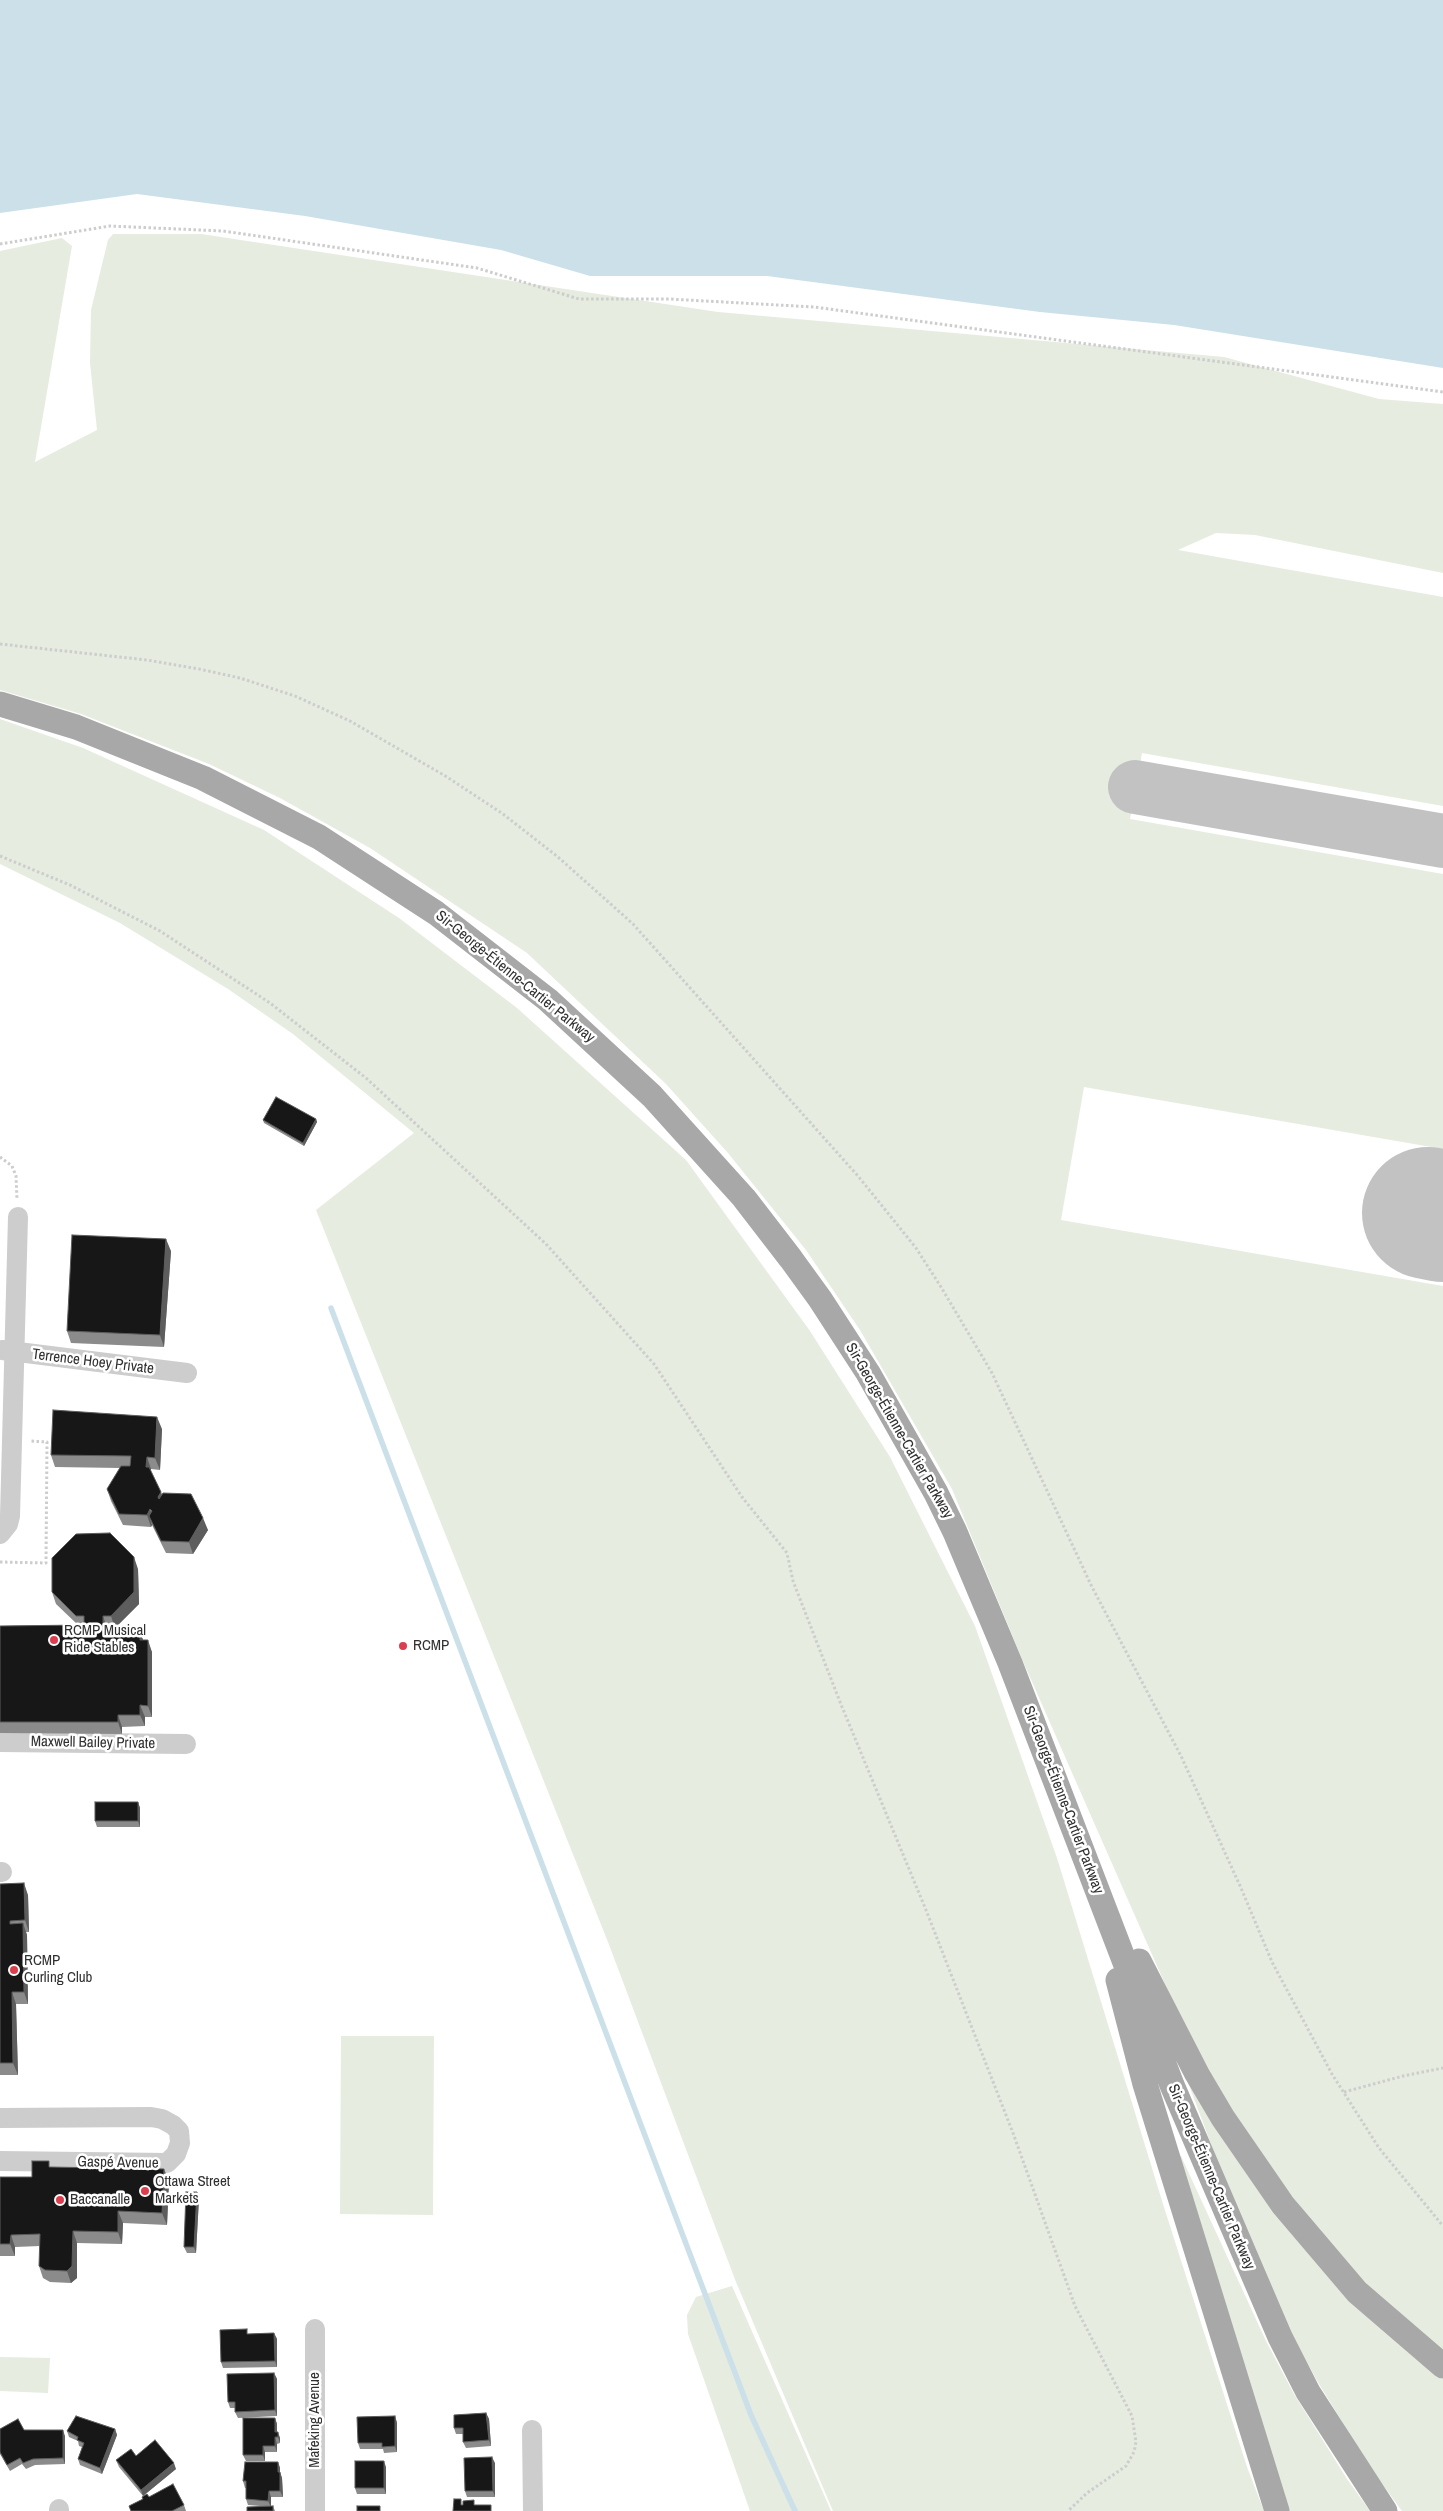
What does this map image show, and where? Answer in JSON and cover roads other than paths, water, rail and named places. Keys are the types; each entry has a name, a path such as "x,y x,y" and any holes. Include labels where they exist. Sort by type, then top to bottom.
{"main road":[{"name":"Sir-George-Étienne-Cartier Parkway","path":"0,704 76,727 202,778 319,838 436,913 513,972 582,1029 682,1126 744,1198 820,1299 868,1373 936,1493 973,1572 1010,1663 1172,2085 1280,2337 1308,2392 1385,2511"},
{"path":"1087,1864 1197,2074 1255,2167 1322,2253 1357,2292 1443,2366"},
{"path":"1087,1864 1144,2084 1277,2511"}],"street":[{"path":"0,1534 8,1524 10,1516 12,1440 7,1351 18,1217"},
{"name":"Terrence Hoey Private","path":"7,1351 187,1373"},
{"name":"Maxwell Bailey Private","path":"0,1742 186,1744"},
{"name":"Gaspé Avenue","path":"0,2118 151,2117 162,2119 174,2125 179,2131 180,2143 176,2154 167,2163 0,2162"},
{"name":"Mafeking Avenue","path":"315,2329 315,2511"},
{"path":"532,2430 533,2511"}],"water":[{"path":"0,0 1443,0 1443,368 1174,325 1040,312 767,276 590,276 501,250 305,216 137,194 0,213"}],"waterway":[{"path":"331,1308 751,2415 795,2511"}],"place":[{"name":"RCMP Musical Ride Stables","path":"54,1640"},
{"name":"RCMP","path":"403,1646"},
{"name":"RCMP Curling Club","path":"14,1970"},
{"name":"Ottawa Street Markets","path":"145,2191"},
{"name":"Baccanalle","path":"60,2200"}]}
